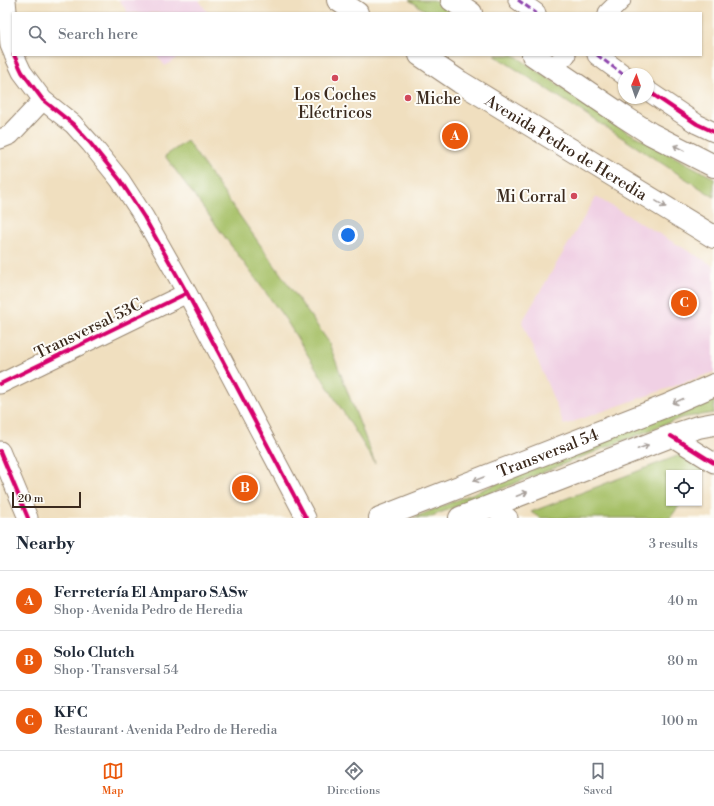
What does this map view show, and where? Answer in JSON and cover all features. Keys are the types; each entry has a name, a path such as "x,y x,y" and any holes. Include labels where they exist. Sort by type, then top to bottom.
{"main road":[{"path":"338,0 356,12"},
{"path":"452,0 470,12"},
{"name":"Avenida Pedro de Heredia","path":"421,56 460,82 714,237"},
{"path":"537,56 559,62 651,134 714,166"},
{"name":"Transversal 54","path":"380,518 666,406 714,385"},
{"name":"Transversal 54","path":"460,518 671,436 698,427 714,424"}],"street":[{"path":"6,0 10,45 12,50"},
{"path":"518,0 535,12"},
{"path":"609,12 622,0"},
{"path":"14,56 22,72 43,100 72,124 91,144 120,180 144,218 187,293 306,518"},
{"path":"598,56 618,70"},
{"path":"654,95 697,124 714,132"},
{"path":"0,139 10,135 43,100"},
{"name":"Transversal 53C","path":"0,384 187,293"},
{"path":"671,436 714,463"},
{"path":"0,451 28,518"},
{"path":"490,506 508,518"}],"shaded area":[{"path":"119,0 199,0 207,12 127,12"},
{"path":"158,56 180,56 165,66"},
{"path":"596,197 714,266 714,372 564,425 522,322"}],"green space":[{"path":"409,0 434,0 452,12 427,12"},
{"path":"496,56 515,56 626,131 714,178 714,197"},
{"path":"187,141 328,341 375,463 286,320 165,156"},
{"path":"714,395 714,413 681,418 427,518 413,518"},
{"path":"680,455 704,470 702,473 702,470 666,470 666,506 679,506 670,518 540,518 531,512"}],"marked path":[{"path":"518,0 535,12"},
{"path":"598,56 618,71"}],"cycle path":[{"path":"14,56 22,72 43,100 73,124 91,144 120,180 144,217 187,293 306,518"},
{"path":"654,95 697,124 714,132"},
{"path":"0,384 187,293"},
{"path":"671,436 714,463"},
{"path":"0,451 28,518"}],"place":[{"name":"Los Coches Eléctricos","path":"335,78"},
{"name":"Miche","path":"408,98"},
{"name":"Ferretería El Amparo SASw","path":"455,136"},
{"name":"Mi Corral","path":"574,196"},
{"name":"KFC","path":"684,303"},
{"name":"Solo Clutch","path":"245,488"}]}
